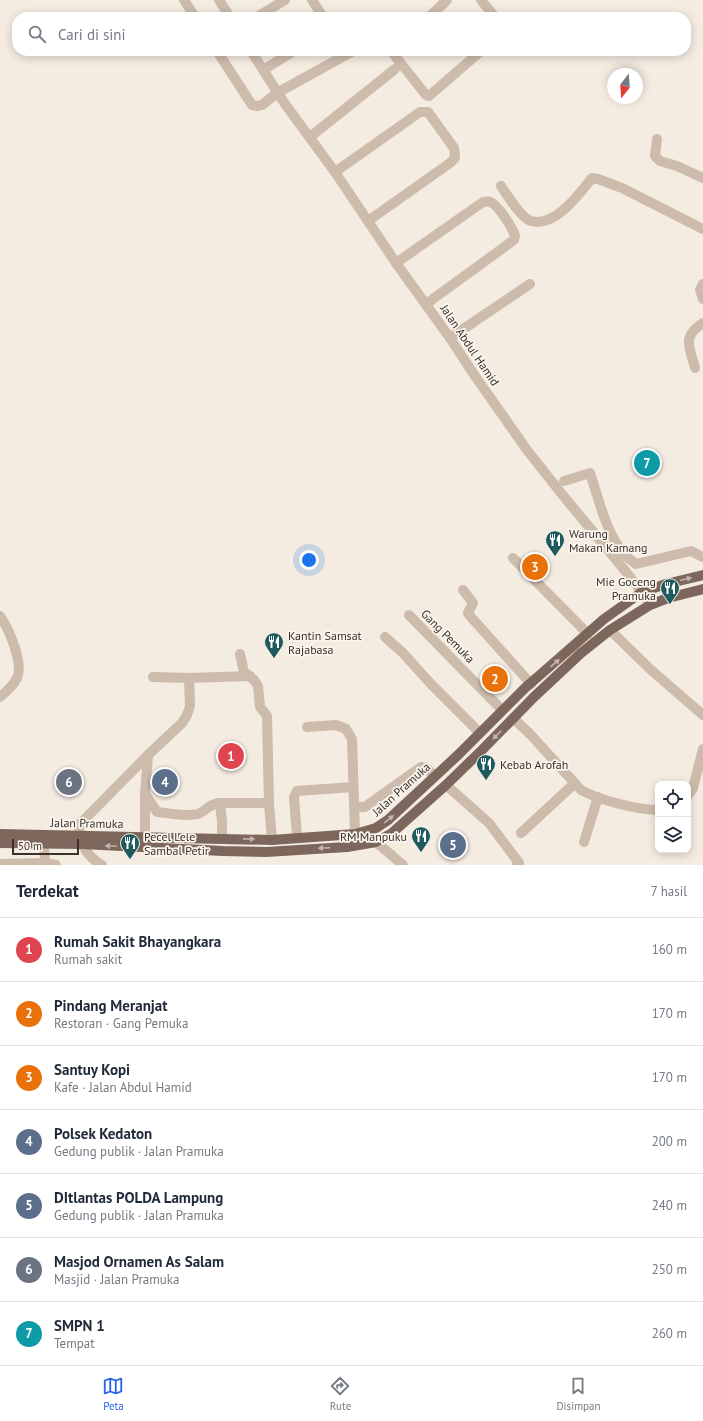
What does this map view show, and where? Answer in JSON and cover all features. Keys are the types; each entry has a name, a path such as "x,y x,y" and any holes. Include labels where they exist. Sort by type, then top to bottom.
{"main road":[{"name":"Jalan Pramuka","path":"0,843 44,844 80,840 145,838 272,840 355,834 376,828 388,820 480,733 502,710 604,619 642,592 666,584 703,575"},
{"name":"Jalan Pramuka","path":"0,834 223,851 266,852 347,847 376,842 392,833 446,785 534,697 581,653 610,630 650,605 668,598 703,589"},
{"path":"528,686 534,697"},
{"path":"222,839 223,851"}],"street":[{"path":"184,0 192,12"},
{"path":"219,0 227,12"},
{"path":"265,12 285,0"},
{"path":"312,0 320,12"},
{"path":"434,12 447,0"},
{"path":"481,0 491,12"},
{"path":"220,56 252,105 258,106 262,105 277,93 344,56"},
{"name":"Jalan Abdul Hamid","path":"254,56 277,93 335,172 396,263 527,450 642,592 650,605"},
{"path":"263,70 286,56"},
{"path":"395,56 426,95 429,96 475,56"},
{"path":"310,137 394,69"},
{"path":"335,172 420,112 428,112 454,148 455,158 450,163 368,221"},
{"path":"658,139 655,156 660,161 677,166 703,178"},
{"path":"501,186 508,197 530,221 539,222 548,220 559,214 592,178 622,188 703,229"},
{"path":"396,263 483,202 490,202 495,205 511,225 516,236 514,240 426,304"},
{"path":"450,338 530,284"},
{"path":"703,284 700,290 703,299"},
{"path":"695,368 688,340 690,334 695,328 703,323"},
{"path":"564,481 590,473 614,540 627,556 636,564 691,551 703,557"},
{"path":"513,558 588,634"},
{"path":"463,590 473,603 468,613 470,616 528,686"},
{"name":"Gang Pemuka","path":"409,615 502,710"},
{"path":"0,689 12,675 13,666 1,622"},
{"path":"0,697 18,677 14,648 1,622"},
{"path":"610,630 650,669 703,715"},
{"path":"385,637 403,653 430,683 480,733"},
{"path":"240,654 244,672 250,676 258,686 260,707 267,716 269,802 272,840"},
{"path":"153,677 190,678 250,676"},
{"path":"100,864 80,840 79,825 182,723 187,715 190,702 190,678"},
{"path":"513,718 530,734 581,790 590,795 647,810 655,810"},
{"path":"307,727 336,725 346,728 352,739 355,834"},
{"path":"691,790 703,748"},
{"path":"145,838 145,794 148,755"},
{"path":"354,807 369,804 421,767 426,768 435,776"},
{"path":"521,833 575,783"},
{"path":"446,785 489,823 519,863 517,865"},
{"path":"297,837 294,797 297,791 353,787"},
{"path":"145,794 157,812 188,815 200,813 211,804 269,802"},
{"path":"584,842 598,797"},
{"path":"220,803 222,839"},
{"path":"376,842 403,865"},
{"path":"44,844 45,863"},
{"path":"0,864 45,863 56,865"}],"place":[{"name":"SMPN 1","path":"647,463"},
{"name":"Warung Makan Kamang","path":"555,557"},
{"name":"Santuy Kopi","path":"535,567"},
{"name":"Mie Goceng Pramuka","path":"670,605"},
{"name":"Kantin Samsat Rajabasa","path":"274,659"},
{"name":"Pindang Meranjat","path":"495,679"},
{"name":"Rumah Sakit Bhayangkara","path":"231,756"},
{"name":"Kebab Arofah","path":"486,781"},
{"name":"Masjod Ornamen As Salam","path":"69,782"},
{"name":"Polsek Kedaton","path":"165,782"},
{"name":"DItlantas POLDA Lampung","path":"453,845"},
{"name":"RM Manpuku","path":"421,853"},
{"name":"Pecel Lele Sambal Petir","path":"130,860"}]}
